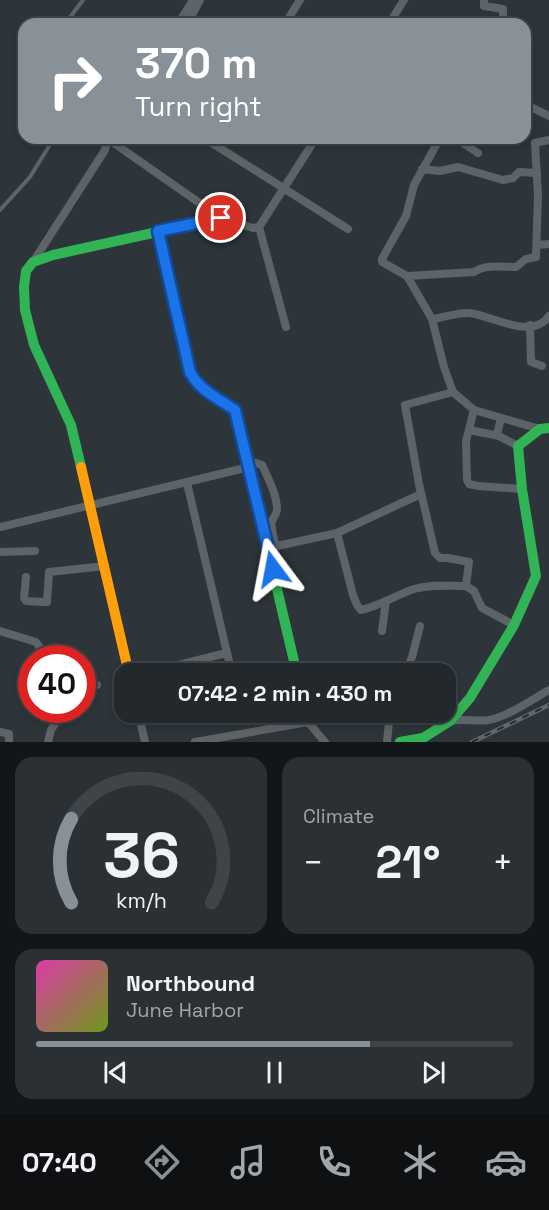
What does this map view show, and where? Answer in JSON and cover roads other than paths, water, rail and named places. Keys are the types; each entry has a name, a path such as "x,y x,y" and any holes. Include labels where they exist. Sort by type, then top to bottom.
{"street":[{"path":"182,18 193,0"},
{"path":"190,18 200,0"},
{"path":"289,18 300,0"},
{"path":"393,18 404,0"},
{"path":"484,0 484,6 503,9 503,18"},
{"path":"531,107 549,116"},
{"path":"407,276 474,272 488,267 516,267 526,259 536,257 535,143 549,140"},
{"path":"108,144 26,271 24,287 25,310 34,345 71,425 92,506 127,663"},
{"path":"118,144 221,218 253,228 260,227"},
{"path":"216,144 283,190 348,229"},
{"path":"286,327 260,227 312,144"},
{"path":"437,144 414,185 406,216 382,262 407,276 432,320 453,392 474,410 544,429"},
{"path":"464,144 478,153"},
{"path":"422,169 440,171 458,167 503,180 513,178 519,172 537,173"},
{"path":"33,262 53,255 221,218"},
{"path":"158,231 190,372 203,389 235,410 271,547 295,663"},
{"path":"537,245 549,244"},
{"path":"432,320 469,313 504,324 539,325 549,316"},
{"path":"530,325 531,362 542,366"},
{"path":"453,392 405,405 421,494 437,556 470,562 466,586"},
{"path":"474,410 466,441 469,484 522,489"},
{"path":"497,435 501,418"},
{"path":"518,446 544,429"},
{"path":"469,430 497,435 518,446"},
{"path":"456,714 470,698 514,625 536,576 522,489 518,446"},
{"path":"0,527 187,483 256,463 262,465 278,508 271,523 271,547"},
{"path":"187,483 229,663"},
{"path":"271,547 337,533 421,494"},
{"path":"337,533 357,605 361,610 416,589 430,586 466,586 474,591 482,608 514,625"},
{"path":"0,552 35,551"},
{"path":"26,577 24,598 27,601 45,603 47,602 49,572 105,566"},
{"path":"382,631 386,602"},
{"path":"410,663 420,626"},
{"path":"0,631 36,642 38,645"},
{"path":"186,663 226,653"},
{"path":"456,720 488,720 518,708 549,690"},
{"path":"48,742 56,723"},
{"path":"141,723 145,742"},
{"path":"195,742 302,723"},
{"path":"309,723 325,742"},
{"path":"387,742 389,723"},
{"path":"400,742 423,738 447,723"},
{"path":"0,732 9,734 9,742"}],"lane":[{"path":"70,18 83,0"},
{"path":"0,210 30,177 50,144"}],"railway":[{"path":"472,742 549,705"}]}
